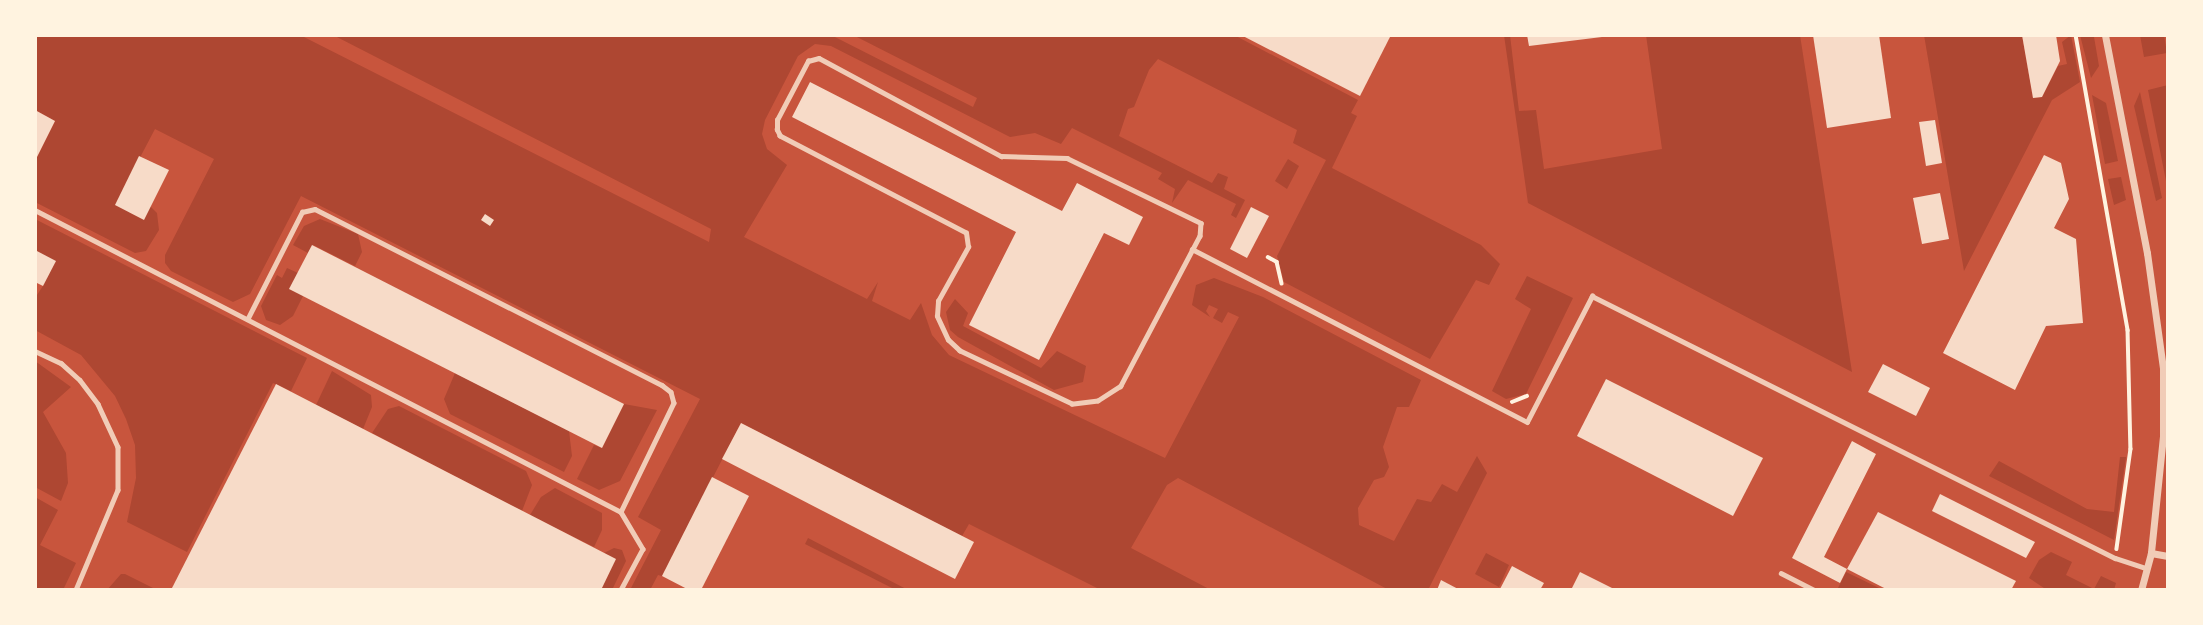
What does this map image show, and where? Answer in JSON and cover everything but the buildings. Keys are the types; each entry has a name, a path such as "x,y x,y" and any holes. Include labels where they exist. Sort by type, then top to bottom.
{"street":[{"path":"2105,35 2147,253 2163,369 2162,436 2151,554 2141,590"},
{"path":"2151,554 2168,556"}],"lane":[{"path":"824,60 1001,156 1067,158 1194,217 1202,229 1192,249 1121,386 1098,401 1064,402 960,351 941,329 937,302 968,247 966,233 780,136 777,120 808,61 824,60"},
{"path":"248,318 302,212 315,209 662,385 671,392 674,403 621,512"},
{"path":"35,210 621,512 643,549 621,590"},
{"path":"1192,249 1527,422 1592,296 2115,558 2147,568"},
{"path":"35,351 61,363 80,380 98,404 118,447 118,490 76,590"},
{"path":"1781,573 1815,590"}],"path":[{"path":"2076,35 2128,330 2130,449 2115,558"},
{"path":"1268,257 1277,262 1278,273 1289,289"},
{"path":"1504,402 1531,392"}],"shaded area":[{"path":"35,35 300,35 709,242 711,229 333,35 831,35 973,107 977,98 853,35 1234,35 1358,100 1351,113 1357,116 1332,168 1481,245 1500,264 1489,285 1476,280 1430,359 1284,282 1277,256 1326,160 1293,143 1297,130 1158,59 1149,70 1134,107 1128,109 1119,136 1212,183 1218,173 1228,177 1224,189 1245,200 1236,218 1231,215 1236,204 1188,180 1172,203 1175,189 1158,179 1162,173 1072,128 1061,144 1035,133 1010,137 831,46 815,44 798,56 765,120 762,134 767,149 787,165 744,237 867,299 878,282 872,301 910,320 921,303 932,335 949,355 1165,458 1239,317 1228,312 1222,323 1213,318 1218,309 1209,305 1206,311 1210,317 1192,305 1196,285 1214,278 1263,297 1421,380 1409,407 1397,407 1383,447 1389,467 1384,477 1374,480 1358,508 1359,525 1394,541 1417,499 1431,502 1442,484 1457,492 1477,456 1487,473 1428,590 1389,590 1178,478 1167,485 1131,548 1211,590 1101,590 969,524 962,536 741,423 662,576 658,575 650,590 630,590 661,530 638,517 700,399 301,196 250,294 233,302 171,271 165,263 165,255 214,159 155,129 115,205 144,219 150,206 157,213 159,230 146,251 135,253 35,202 35,161 55,121 35,110"},
{"path":"1504,35 1510,35 1519,111 1536,110 1544,169 1662,149 1646,35 1800,35 1852,372 1528,203"},
{"path":"1924,35 2022,35 2033,98 2042,97 2058,66 2067,64 2062,42 2071,35 2080,82 2052,100 1964,271"},
{"path":"2080,35 2094,37 2099,66 2091,78"},
{"path":"2140,35 2164,35 2167,53 2144,57"},
{"path":"2168,85 2168,191 2148,90"},
{"path":"2140,92 2162,198 2156,201 2134,106"},
{"path":"2092,95 2106,103 2118,161 2105,164"},
{"path":"1288,159 1299,166 1287,189 1275,181"},
{"path":"2121,177 2126,200 2114,205 2108,179"},
{"path":"35,219 307,358 291,391 273,383 187,552 127,522 136,478 135,445 115,396 81,355 35,330 35,298 43,286 35,250"},
{"path":"320,219 358,234 362,252 355,266 313,245 308,253 293,245 304,226"},
{"path":"287,268 298,273 303,296 293,316 280,325 266,320 261,306 277,275 282,278"},
{"path":"1527,276 1573,298 1526,394 1506,399 1492,391 1531,309 1515,299"},
{"path":"955,299 968,313 963,326 1041,368 1057,351 1086,366 1083,382 1054,390 958,337 950,330 946,312"},
{"path":"35,361 71,387 43,412 66,453 68,483 61,501 35,487"},
{"path":"332,371 371,395 372,407 363,429 316,405"},
{"path":"455,373 569,431 572,456 564,472 450,414 444,399"},
{"path":"624,404 657,410 620,481 599,490 577,479 594,445 602,448"},
{"path":"399,406 526,471 532,485 522,511 372,433 388,409"},
{"path":"2120,457 2126,457 2114,540 1989,476 1999,461 2087,509 2114,512"},
{"path":"555,488 602,513 602,530 594,547 530,515 541,497"},
{"path":"35,497 58,510 40,545 76,563 63,590 35,590"},
{"path":"808,538 908,590 896,590 805,544"},
{"path":"614,548 622,550 626,561 612,590 601,590 615,559 604,553"},
{"path":"2051,552 2072,562 2066,575 2094,589 2101,576 2116,583 2114,590 2047,590 2029,578 2039,560"},
{"path":"1486,553 1509,565 1499,587 1475,574"},
{"path":"1846,572 1879,588 1878,590 1837,590"},
{"path":"121,574 125,574 157,590 107,590"}]}
